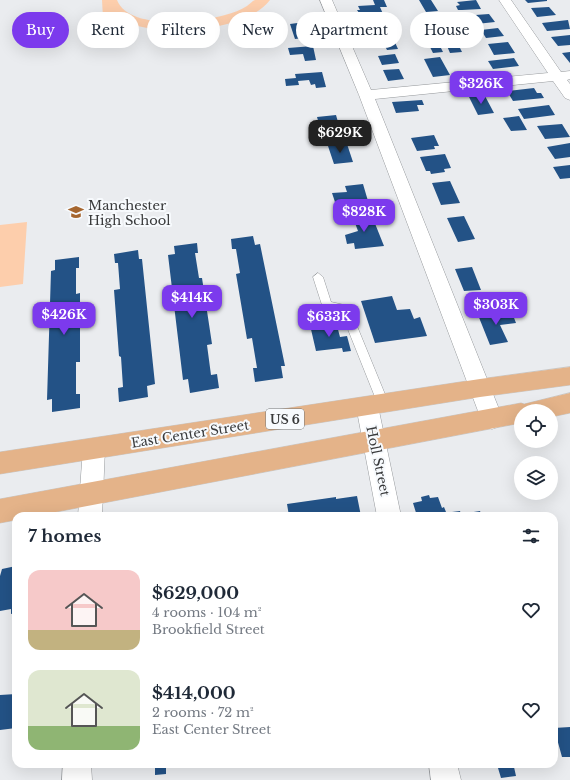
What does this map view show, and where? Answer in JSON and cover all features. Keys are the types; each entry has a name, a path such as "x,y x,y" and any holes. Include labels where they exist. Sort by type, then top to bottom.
{"main road":[{"name":"East Center Street","path":"0,464 480,388 570,376"},
{"path":"558,406 570,403"},
{"path":"0,511 91,505 373,441 514,414"}],"street":[{"path":"326,0 366,96 492,419"},
{"path":"505,0 564,75 570,95"},
{"path":"366,96 564,75"},
{"name":"Holl Street","path":"375,405 373,441 388,512"},
{"path":"91,505 94,449"},
{"path":"77,768 77,780"},
{"path":"444,768 446,780"}],"lane":[{"path":"318,277 327,305 345,309 375,405"}],"shaded area":[{"path":"102,0 117,0 124,10 128,12 103,12"},
{"path":"255,0 270,0 258,11 234,12 247,6"},
{"path":"228,14 228,24 220,26 220,16"},
{"path":"139,17 147,19 147,28 139,26"},
{"path":"27,222 23,284 0,287 0,225"}],"building":[{"path":"373,0 384,0 387,7 380,7 382,12 358,12 357,10 360,10 358,6 375,5"},
{"path":"419,0 431,0 438,11 426,12"},
{"path":"476,0 481,9 458,10 456,6 460,5 457,2"},
{"path":"525,0 547,0 547,1 528,3"},
{"path":"549,7 556,15 537,17 531,8"},
{"path":"484,14 489,14 495,22 484,23"},
{"path":"568,20 570,29 547,31 542,23"},
{"path":"296,23 296,39 295,39 290,24"},
{"path":"498,28 504,36 486,38 484,30"},
{"path":"570,35 570,45 558,46 551,37"},
{"path":"508,42 515,53 494,55 488,44"},
{"path":"288,48 313,48 316,60 305,61 303,54 290,55"},
{"path":"386,48 398,49 387,50"},
{"path":"430,48 441,48 443,52 433,53"},
{"path":"448,48 460,48 462,52 450,53"},
{"path":"570,52 570,63 562,53"},
{"path":"395,54 399,63 382,65 378,56"},
{"path":"440,57 450,75 433,77 424,59"},
{"path":"514,58 519,66 493,69 488,61"},
{"path":"399,69 404,79 388,81 383,70"},
{"path":"322,72 326,87 316,88 315,84 311,85 309,80 298,81 299,85 286,86 285,79 296,78 295,74"},
{"path":"534,88 537,93 541,93 544,98 513,101 507,91"},
{"path":"485,96 494,113 478,115 469,97"},
{"path":"422,100 424,105 417,105 419,111 396,113 392,102"},
{"path":"549,105 555,115 524,119 518,109"},
{"path":"336,115 340,129 321,131 317,117"},
{"path":"519,116 527,130 511,131 503,118"},
{"path":"562,124 570,137 545,139 537,126"},
{"path":"434,135 439,146 434,146 435,149 417,151 411,138"},
{"path":"570,143 570,157 555,159 547,147"},
{"path":"347,144 353,162 334,164 328,146"},
{"path":"445,154 451,168 444,169 445,172 431,174 430,171 426,171 420,157"},
{"path":"570,165 570,178 560,179 553,167"},
{"path":"450,181 460,203 441,205 432,183"},
{"path":"363,184 368,201 335,202 332,193 347,192 345,186"},
{"path":"363,214 365,222 374,221 384,246 355,249 354,243 347,244 345,235 358,231 355,223 349,224 347,216"},
{"path":"464,216 475,239 458,242 447,218"},
{"path":"253,236 255,245 260,244 285,366 281,366 283,378 255,382 253,368 257,368 252,338 247,339 236,274 240,273 236,249 232,249 231,239"},
{"path":"197,243 198,253 195,253 199,278 202,278 212,344 207,345 211,375 217,374 219,388 190,393 188,379 183,380 168,255 175,254 174,246"},
{"path":"138,250 139,259 142,259 155,384 147,386 148,397 119,402 118,388 123,387 114,290 120,289 118,263 115,263 114,254"},
{"path":"79,257 79,268 76,268 76,294 80,293 80,362 76,362 76,394 80,394 80,408 52,412 52,399 47,400 51,271 55,270 55,260"},
{"path":"472,267 481,290 464,291 455,269"},
{"path":"392,296 397,310 410,309 414,319 420,317 427,336 375,343 361,301"},
{"path":"511,310 516,323 500,325 508,342 490,345 478,315"},
{"path":"336,322 340,337 347,336 351,351 343,352 342,348 316,351 310,325"},
{"path":"429,495 430,498 438,497 442,508 444,507 446,512 416,512 413,503 422,501 421,497"},
{"path":"357,496 360,512 288,512 287,504 336,497 336,499"},
{"path":"12,567 12,614 11,609 0,611 0,576 2,569"},
{"path":"12,694 12,728 0,730 0,695"},
{"path":"570,727 570,757 562,757 558,742 558,728"},
{"path":"155,768 166,768 166,774 155,775"},
{"path":"498,768 514,768 516,776 501,778"}],"place":[{"name":"Manchester High School","path":"76,212"}]}
